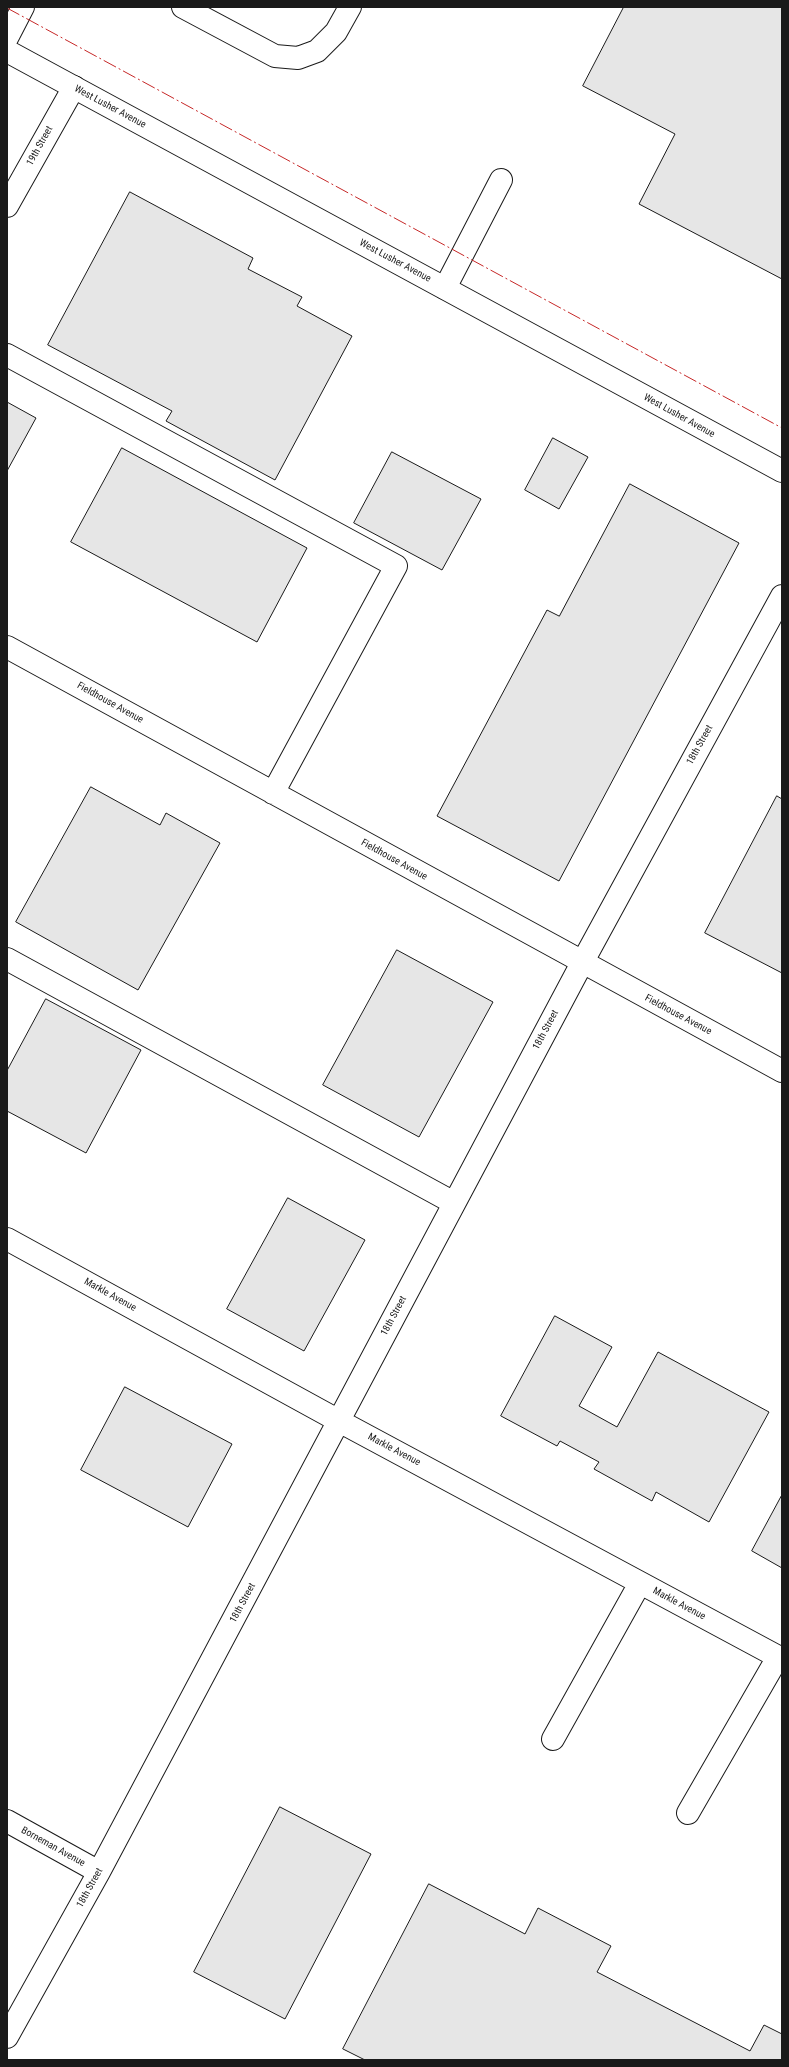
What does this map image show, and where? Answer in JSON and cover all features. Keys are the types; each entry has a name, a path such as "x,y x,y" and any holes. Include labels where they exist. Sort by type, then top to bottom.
{"street":[{"path":"7,38 24,7"},
{"path":"184,7 275,56 298,58 317,51 336,32 350,7"},
{"name":"West Lusher Avenue","path":"7,51 781,469"},
{"name":"19th Street","path":"7,206 74,87"},
{"path":"445,288 501,180"},
{"path":"7,355 396,566 273,793"},
{"name":"18th Street","path":"7,2037 99,1872 454,1202 782,596"},
{"name":"Fieldhouse Avenue","path":"7,647 582,963 782,1071"},
{"path":"7,960 454,1202"},
{"name":"Markle Avenue","path":"7,1239 339,1421 780,1658"},
{"path":"553,1739 640,1583"},
{"path":"688,1813 780,1658"},
{"name":"Borneman Avenue","path":"7,1821 99,1872"}],"building":[{"path":"624,7 782,7 782,279 639,204 675,134 583,86"},
{"path":"130,192 253,258 248,269 302,297 297,306 352,336 275,480 166,421 172,411 48,345"},
{"path":"7,402 36,418 7,471"},
{"path":"553,438 588,457 559,509 525,490"},
{"path":"122,448 307,548 257,642 71,542"},
{"path":"392,452 481,499 442,570 354,523"},
{"path":"630,484 739,543 559,881 437,816 547,610 559,616"},
{"path":"91,787 160,825 166,813 220,843 138,990 16,922"},
{"path":"777,796 782,799 782,973 705,933"},
{"path":"397,950 493,1002 419,1137 323,1085"},
{"path":"46,999 141,1050 86,1153 7,1111 7,1071"},
{"path":"288,1198 365,1240 304,1351 227,1309"},
{"path":"555,1316 612,1347 579,1406 617,1427 658,1352 769,1412 709,1522 656,1492 652,1501 594,1469 599,1462 560,1441 557,1446 501,1416"},
{"path":"125,1387 232,1444 188,1527 81,1470"},
{"path":"782,1495 782,1568 752,1551"},
{"path":"280,1807 371,1854 285,2019 194,1972"},
{"path":"429,1884 525,1934 538,1908 611,1946 597,1972 750,2051 764,2025 782,2034 782,2060 365,2060 343,2049"}],"power":[{"path":"7,8 782,428"}]}
